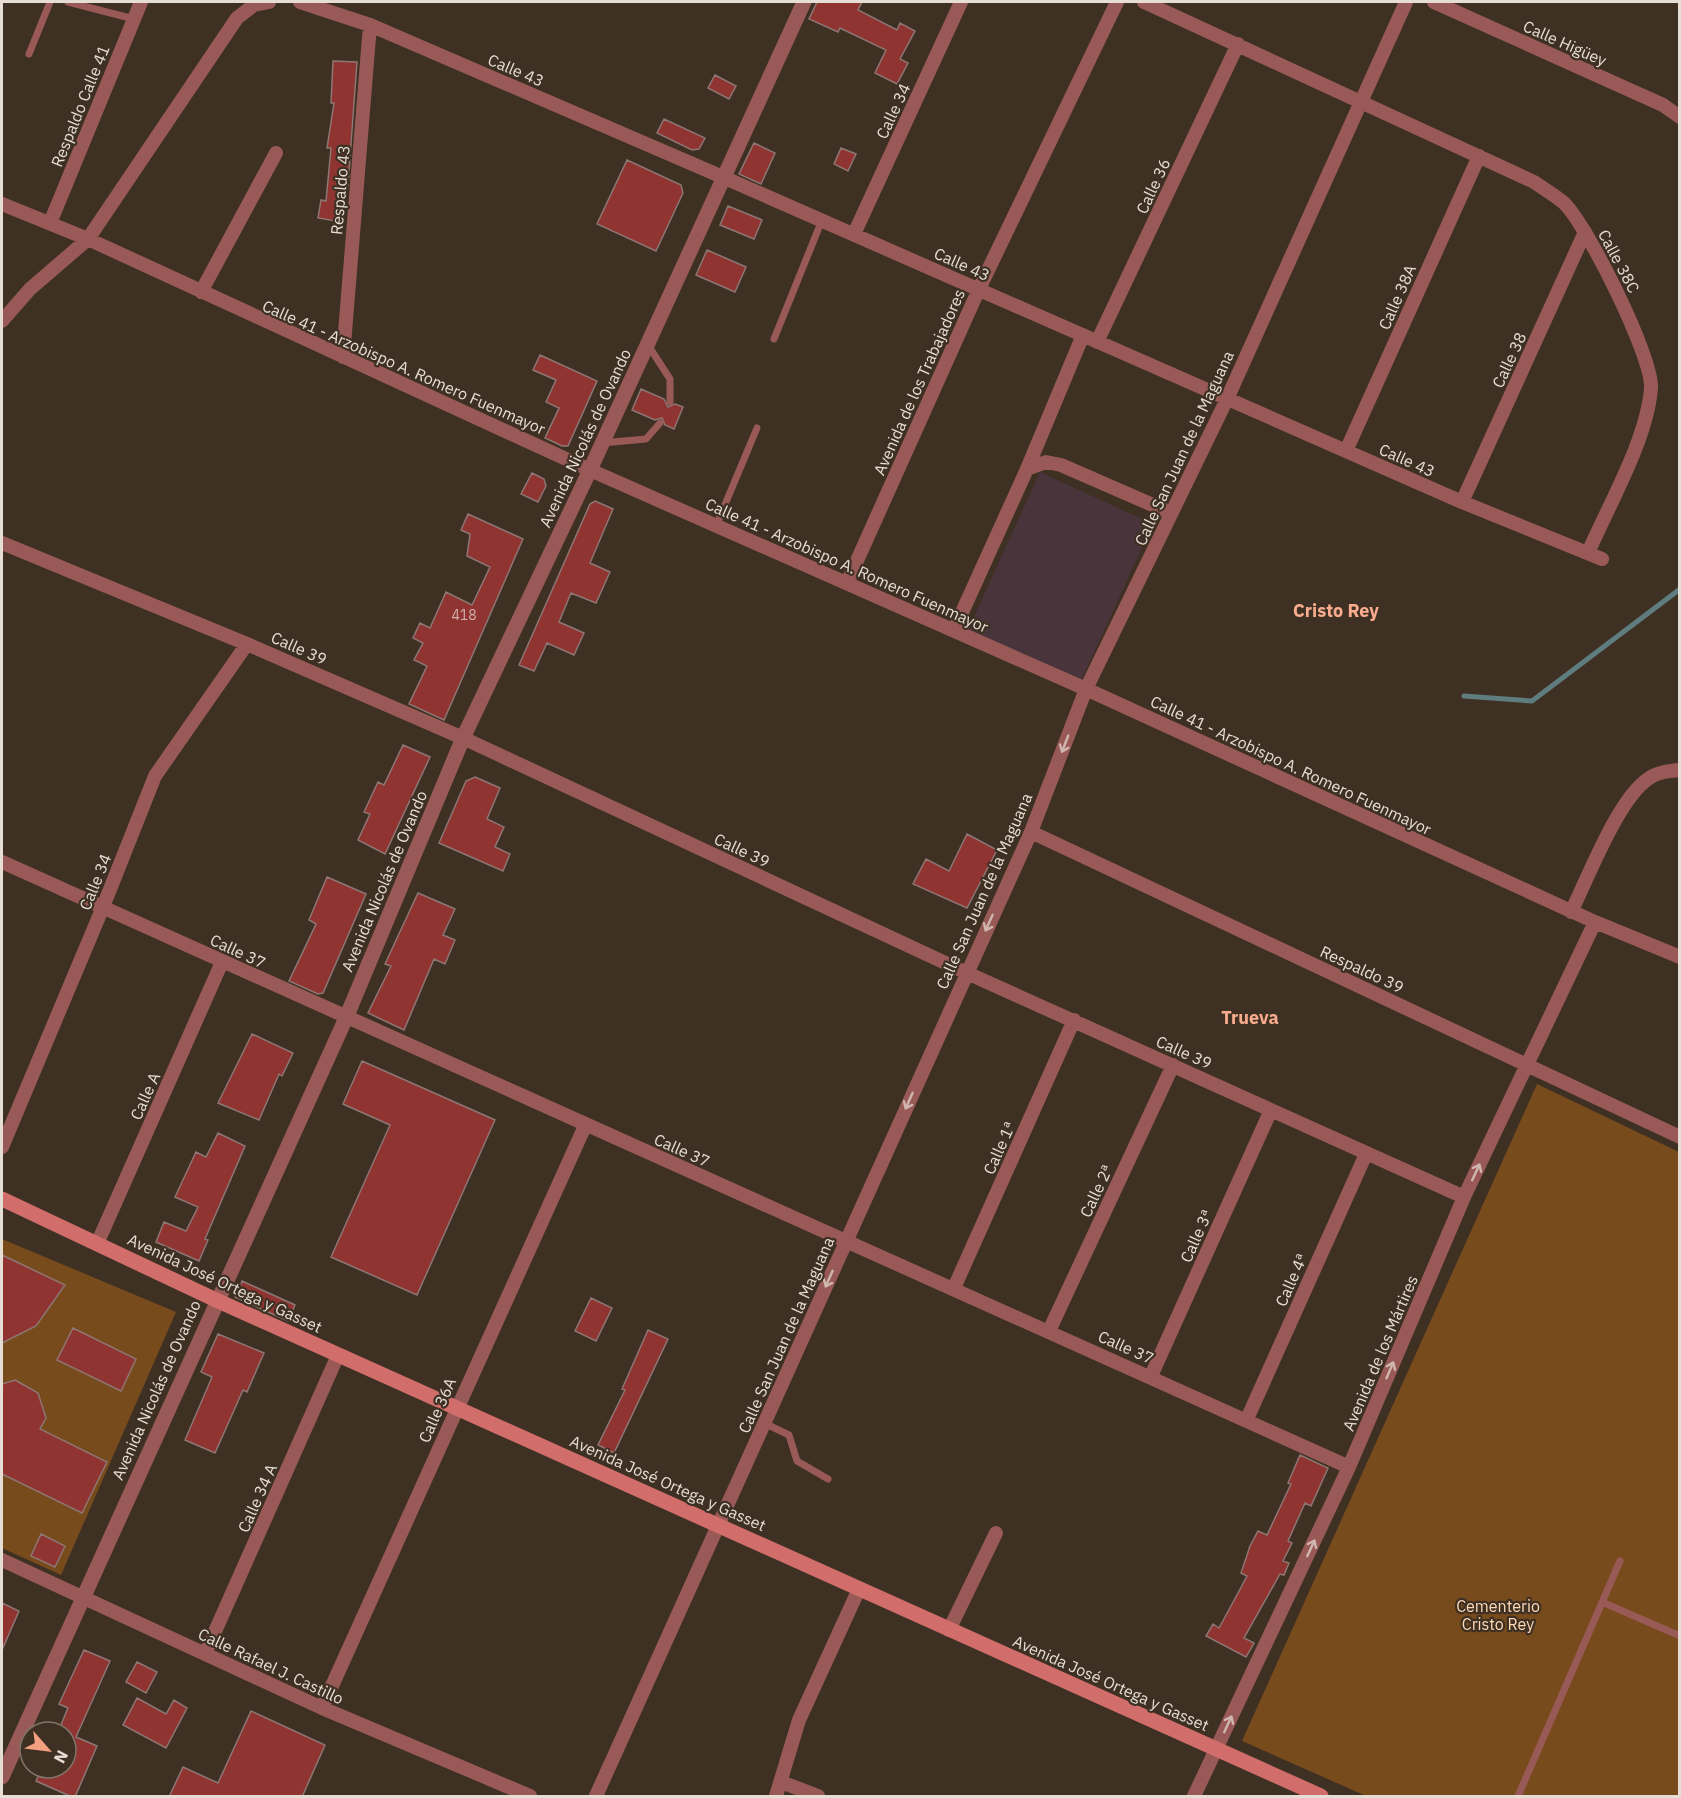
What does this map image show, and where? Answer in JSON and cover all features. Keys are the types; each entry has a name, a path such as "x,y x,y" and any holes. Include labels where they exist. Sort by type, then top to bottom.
{"main road":[{"name":"Avenida José Ortega y Gasset","path":"2,1199 216,1300 1321,1797"}],"street":[{"name":"Respaldo Calle 41","path":"50,223 141,2"},
{"path":"2,321 30,289 88,239 148,154 237,18 254,5 269,2"},
{"name":"Calle 43","path":"305,2 370,25 822,220 1462,502 1602,559"},
{"name":"Avenida Nicolás de Ovando","path":"2,1777 216,1300 346,1018 463,738 648,345 804,2"},
{"name":"Calle 34","path":"854,234 961,2"},
{"name":"Avenida de los Trabajadores","path":"847,583 979,289 1117,2"},
{"name":"Calle 38C","path":"1144,2 1360,99 1534,182 1565,204 1586,232 1630,317 1652,385 1646,422 1588,554"},
{"name":"Calle San Juan de la Maguana","path":"596,1797 1030,832 1086,689 1227,399 1360,99 1406,2"},
{"name":"Calle Higüey","path":"1434,2 1678,113"},
{"name":"Respaldo 43","path":"343,357 370,25"},
{"name":"Calle 36","path":"1097,342 1238,44"},
{"path":"201,292 276,153"},
{"name":"Calle 38A","path":"1346,451 1479,156"},
{"name":"Calle 41 - Arzobispo A. Romero Fuenmayor","path":"2,204 88,239 590,470 1086,689 1571,912 1680,957"},
{"name":"Calle 38","path":"1462,502 1586,232"},
{"path":"954,630 1027,469 1083,335"},
{"path":"1027,469 1046,462 1061,465 1171,513"},
{"name":"Calle 39","path":"2,543 247,644 463,738 967,972 1464,1197"},
{"name":"Calle 34","path":"2,1147 103,907 155,776 247,644"},
{"path":"1571,912 1612,828 1637,789 1654,776 1680,770"},
{"name":"Respaldo 39","path":"1030,832 1680,1137"},
{"name":"Calle 37","path":"2,862 585,1126 1247,1419 1349,1467"},
{"name":"Avenida de los Mártires","path":"1194,1797 1349,1467 1464,1197 1595,922"},
{"name":"Calle A","path":"97,1244 222,962"},
{"name":"Calle 1ª","path":"954,1288 1074,1020"},
{"name":"Calle 2ª","path":"1049,1331 1173,1065"},
{"name":"Calle 3ª","path":"1151,1376 1270,1110"},
{"name":"Calle 36A","path":"322,1708 585,1126"},
{"name":"Calle 4ª","path":"1247,1419 1366,1154"},
{"name":"Calle 34 A","path":"205,1654 338,1355"},
{"path":"949,1630 996,1533"},
{"name":"Calle Rafael J. Castillo","path":"2,1560 322,1708 530,1797"},
{"path":"776,1797 799,1720 859,1589"},
{"path":"781,1782 818,1797"}],"lane":[{"path":"29,54 50,2"},
{"path":"68,2 134,19"},
{"path":"774,339 822,220"},
{"path":"648,345 670,379 670,402"},
{"path":"602,443 646,439 660,423"},
{"path":"716,526 757,428"},
{"path":"764,1423 789,1434 797,1461 828,1479"},
{"path":"1518,1797 1620,1561"},
{"path":"1602,1602 1680,1636"}],"shaded area":[{"path":"1040,472 1153,524 1081,681 968,630"}],"green space":[{"name":"Cementerio Cristo Rey","path":"1537,1084 1679,1152 1679,1796 1366,1796 1242,1741"},
{"path":"2,1239 176,1312 61,1575 2,1548"}],"building":[{"path":"817,2 862,2 858,10 897,30 900,23 915,31 900,59 908,63 897,84 875,73 886,50 840,28 838,32 809,19"},
{"path":"333,61 357,62 348,185 341,222 318,218 321,200 326,201 331,148 327,148 334,103 331,103"},
{"path":"715,75 736,86 729,99 708,88"},
{"path":"664,119 705,138 699,149 692,150 657,133"},
{"path":"754,143 775,153 761,184 739,174"},
{"path":"841,148 856,154 848,171 834,164"},
{"path":"627,160 681,185 683,193 656,251 597,224"},
{"path":"728,206 762,220 754,239 720,225"},
{"path":"707,250 746,267 735,292 696,275"},
{"path":"540,355 597,381 568,446 562,446 545,438 559,408 546,402 556,380 533,370"},
{"path":"641,389 664,399 668,407 675,404 683,407 674,429 665,425 662,418 655,420 632,410"},
{"path":"532,473 544,479 546,486 538,502 521,494"},
{"path":"595,501 613,509 590,563 610,572 596,603 571,593 559,622 584,633 574,655 547,643 534,671 519,665 590,504"},
{"path":"468,514 523,539 444,720 409,704 427,666 414,660 423,643 413,638 420,623 430,628 446,592 472,605 490,567 467,556 470,534 461,530"},
{"path":"403,745 430,757 385,854 358,840 370,814 364,812 378,782 384,785"},
{"path":"475,777 500,788 487,819 504,827 495,847 510,854 503,871 439,843 466,781"},
{"path":"967,834 997,850 967,908 913,884 926,859 949,871"},
{"path":"327,877 366,894 323,993 318,994 289,981 316,924 309,920"},
{"path":"418,893 455,909 443,935 455,940 445,964 434,959 404,1030 368,1013 391,966 385,964"},
{"path":"252,1034 293,1053 282,1076 279,1074 259,1120 218,1103"},
{"path":"362,1061 495,1120 417,1295 331,1257 390,1125 343,1104"},
{"path":"218,1133 245,1146 205,1239 208,1240 199,1261 156,1242 164,1222 186,1231 198,1207 175,1197 196,1152 206,1157"},
{"path":"2,1255 65,1285 36,1326 2,1343"},
{"path":"242,1281 295,1305 288,1321 235,1297"},
{"path":"591,1298 612,1308 596,1341 575,1331"},
{"path":"73,1328 136,1359 121,1391 57,1360"},
{"path":"648,1330 668,1339 614,1453 598,1445 625,1390 622,1389"},
{"path":"218,1334 264,1353 247,1392 243,1390 215,1453 185,1440 212,1377 201,1372"},
{"path":"15,1380 38,1393 46,1418 40,1429 107,1462 82,1513 2,1474 2,1384"},
{"path":"1300,1455 1328,1468 1311,1506 1305,1503 1288,1541 1292,1543 1283,1561 1289,1563 1284,1575 1280,1574 1244,1638 1254,1643 1246,1657 1206,1636 1213,1624 1219,1628 1247,1576 1241,1573 1250,1546 1258,1531 1267,1535 1291,1484 1288,1483"},
{"path":"41,1534 65,1546 55,1567 31,1556"},
{"path":"2,1603 19,1611 2,1650"},
{"path":"84,1650 110,1661 78,1733 78,1720 63,1720 68,1708 59,1704"},
{"path":"137,1662 157,1672 146,1693 126,1682"},
{"path":"137,1698 166,1714 174,1700 187,1708 166,1748 123,1725"},
{"path":"251,1711 325,1745 302,1797 169,1797 183,1767 218,1783"},
{"path":"78,1738 97,1746 75,1797 36,1781 78,1780"}],"waterway":[{"path":"1464,696 1532,701 1680,589"}],"district":[{"name":"Cristo Rey","path":"1336,611"},
{"name":"Trueva","path":"1250,1018"}]}
